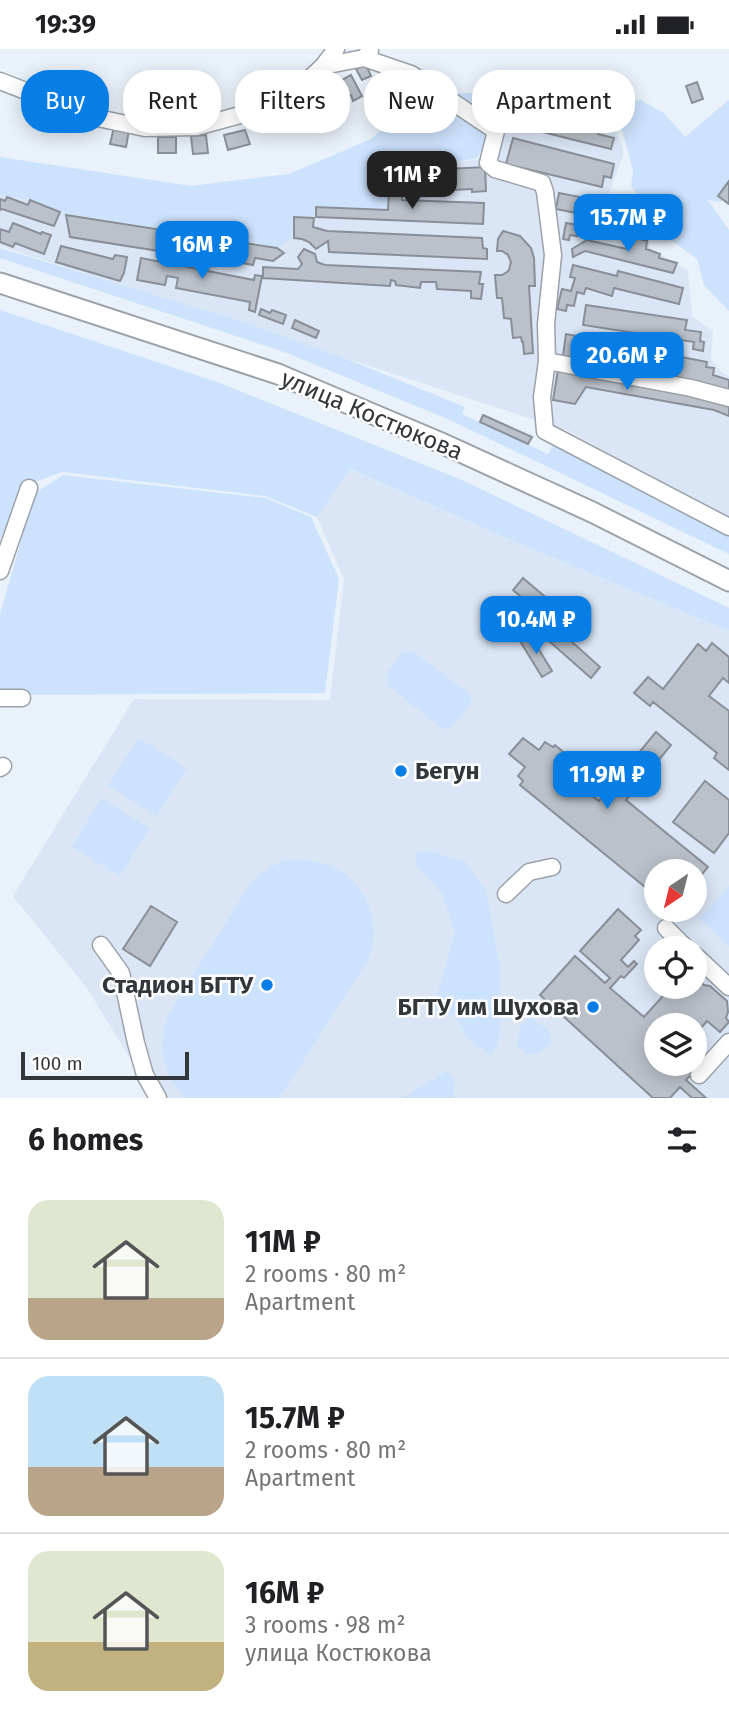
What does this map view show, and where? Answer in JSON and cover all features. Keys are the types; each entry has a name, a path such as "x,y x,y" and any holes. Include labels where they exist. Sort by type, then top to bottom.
{"main road":[{"name":"улица Костюкова","path":"0,283 278,374 439,442 592,512 729,581"}],"street":[{"path":"0,81 93,117 145,128 196,127 255,111 303,85 336,49"},
{"path":"323,66 368,53 411,74 496,131 488,163 495,169 542,183 553,255 546,324 547,361 542,397 545,431 729,527"},
{"path":"547,361 691,388 729,398"},
{"path":"0,571 29,488"},
{"path":"0,698 22,698"},
{"path":"506,894 529,872 552,867"},
{"path":"666,928 674,936"},
{"path":"101,945 121,973 145,1075 158,1098"},
{"path":"707,966 729,987"},
{"path":"707,1066 729,1042"}],"shaded area":[{"path":"458,93 472,93 472,133 494,133 477,158 406,172 405,185 388,185 387,209 315,206 314,216 293,216 292,239 279,247 64,213 29,199 0,195 0,157 191,186 289,174 371,139 378,133 458,133"},
{"path":"640,100 664,113 685,137 729,100 729,191 721,202 708,200 729,230 729,311 704,285 697,259 663,234 631,186 633,170 623,133 635,133 635,101"},
{"path":"495,133 616,133 624,152 607,199 657,213 649,247 688,271 692,316 713,331 711,359 722,373 729,376 729,521 569,431 0,246 0,191 295,213 387,205 409,172 478,159"},
{"path":"0,248 240,321 344,358 465,407 462,414 548,454 556,439 729,533 729,554 450,420 287,353 0,258"},
{"path":"0,310 220,383 462,480 729,608 729,631 350,469 317,517 265,496 62,472 26,485 0,539"},
{"path":"349,469 729,631 729,1098 154,1098 87,988 13,896 134,699 330,700 344,579 317,517"},
{"path":"63,475 265,498 311,517 339,579 325,693 0,695 0,614 35,493"},
{"path":"413,651 471,695 471,703 452,728 442,729 389,686 387,674 401,654"},
{"path":"138,738 187,768 157,816 108,786"},
{"path":"101,798 150,828 120,876 72,847"},
{"path":"428,851 465,861 486,891 500,967 500,1025 498,1044 492,1055 470,1041 454,1016 434,1015 434,1006 455,933 443,895 416,866 416,853"},
{"name":"Стадион БГТУ","path":"283,861 321,863 349,877 359,888 372,916 372,947 367,962 277,1098 187,1098 172,1081 164,1060 163,1037 168,1015 248,887 264,872"},
{"path":"729,886 729,946 702,922 707,922 707,910"},
{"path":"529,1017 550,1031 551,1043 541,1051 529,1055 517,1047 520,1027"},
{"path":"447,1071 455,1080 453,1098 402,1098"}],"building":[{"path":"366,65 368,70 364,70 364,79 362,80 356,69"},
{"path":"350,76 362,96 353,101 350,96"},
{"path":"697,82 703,99 692,103 686,86"},
{"path":"114,127 128,133 126,147 110,144"},
{"path":"246,133 250,144 228,150 224,135"},
{"path":"546,133 598,133 614,138 611,149"},
{"path":"206,135 208,153 193,154 191,136"},
{"path":"158,137 176,137 176,153 158,153"},
{"path":"513,138 614,164 611,178 604,176 602,187 506,164"},
{"path":"485,167 486,191 434,191 433,182 421,182 421,187 408,188 407,172 440,170 440,179 448,178 447,169"},
{"path":"729,181 729,204 718,196"},
{"path":"389,186 403,186 402,200 484,203 483,224 316,217 316,207 388,210"},
{"path":"559,193 606,202 603,216 623,220 621,232 589,225 591,216 556,209"},
{"path":"7,197 28,205 30,200 60,212 54,226 0,210 0,199 5,201"},
{"path":"66,215 277,248 284,253 273,261 255,258 253,265 159,247 159,251 70,237"},
{"path":"294,217 314,218 313,227 327,231 482,238 483,248 487,249 487,259 329,252 328,241 316,249 309,242 294,238"},
{"path":"13,223 51,235 44,254 15,243 13,247 0,242 0,229 9,232"},
{"path":"566,223 579,225 577,236 570,235 569,240 563,239"},
{"path":"503,231 520,236 531,248 534,258 535,286 529,286 533,353 524,354 521,337 513,338 511,319 504,318 502,298 497,298 495,275 507,272 511,262 508,255 497,251 498,239"},
{"path":"630,236 647,241 646,249 660,254 659,258 677,263 673,273 585,251 573,257 572,249 587,240 627,249"},
{"path":"61,246 113,259 115,255 127,257 120,281 56,262"},
{"path":"304,249 315,254 317,262 325,265 481,272 481,299 471,298 471,291 437,289 436,282 421,282 420,288 396,285 395,281 391,280 390,286 263,278 263,267 298,269 302,264 298,257"},
{"path":"141,258 254,280 255,275 262,276 255,312 249,310 250,302 176,288 178,278 167,276 165,285 137,280"},
{"path":"573,265 617,276 618,271 683,288 679,304 614,288 612,296 586,288 584,294 577,292 574,306 567,305 566,311 557,309 562,289 571,291 575,278 570,277"},
{"path":"586,305 687,320 685,330 701,332 703,351 693,349 694,342 583,325"},
{"path":"261,309 286,315 283,324 259,315"},
{"path":"295,320 319,331 316,338 292,328"},
{"path":"566,334 707,362 706,367 714,368 713,375 729,380 729,390 563,356"},
{"path":"558,370 718,400 729,404 729,416 714,410 586,387 575,404 553,400"},
{"path":"483,415 532,437 528,444 480,422"},
{"path":"523,578 556,606 540,624 531,616 537,610 513,590"},
{"path":"551,623 600,667 591,678 541,634"},
{"path":"530,635 552,671 542,677 520,641"},
{"path":"712,643 729,657 729,683 723,678 709,696 729,711 729,770 714,758 717,753 653,702 650,706 634,693 648,677 663,689 698,644 706,651"},
{"path":"656,732 671,745 626,800 698,859 644,859 644,886 520,785 523,781 518,776 525,767 509,754 523,738 539,750 545,742 553,747 555,745 586,771 576,783 599,801"},
{"path":"705,781 729,800 729,833 714,853 673,822"},
{"path":"151,906 177,922 150,966 123,949"},
{"name":"БГТУ им Шухова","path":"618,909 641,930 635,936 639,940 621,960 628,967 634,961 637,964 610,988 644,1017 644,1076 690,1076 686,1080 706,1098 692,1098 680,1087 670,1098 653,1098 540,995 575,956 605,983 610,978 580,951"},
{"name":"БГТУ им Шухова","path":"707,986 710,986 727,1001 726,1018 729,1022 720,1032 707,1021 707,1013 648,1013 660,999 707,999"}],"place":[{"name":"Бегун","path":"401,771"},
{"name":"Стадион БГТУ","path":"267,985"},
{"name":"БГТУ им Шухова","path":"593,1007"}]}
